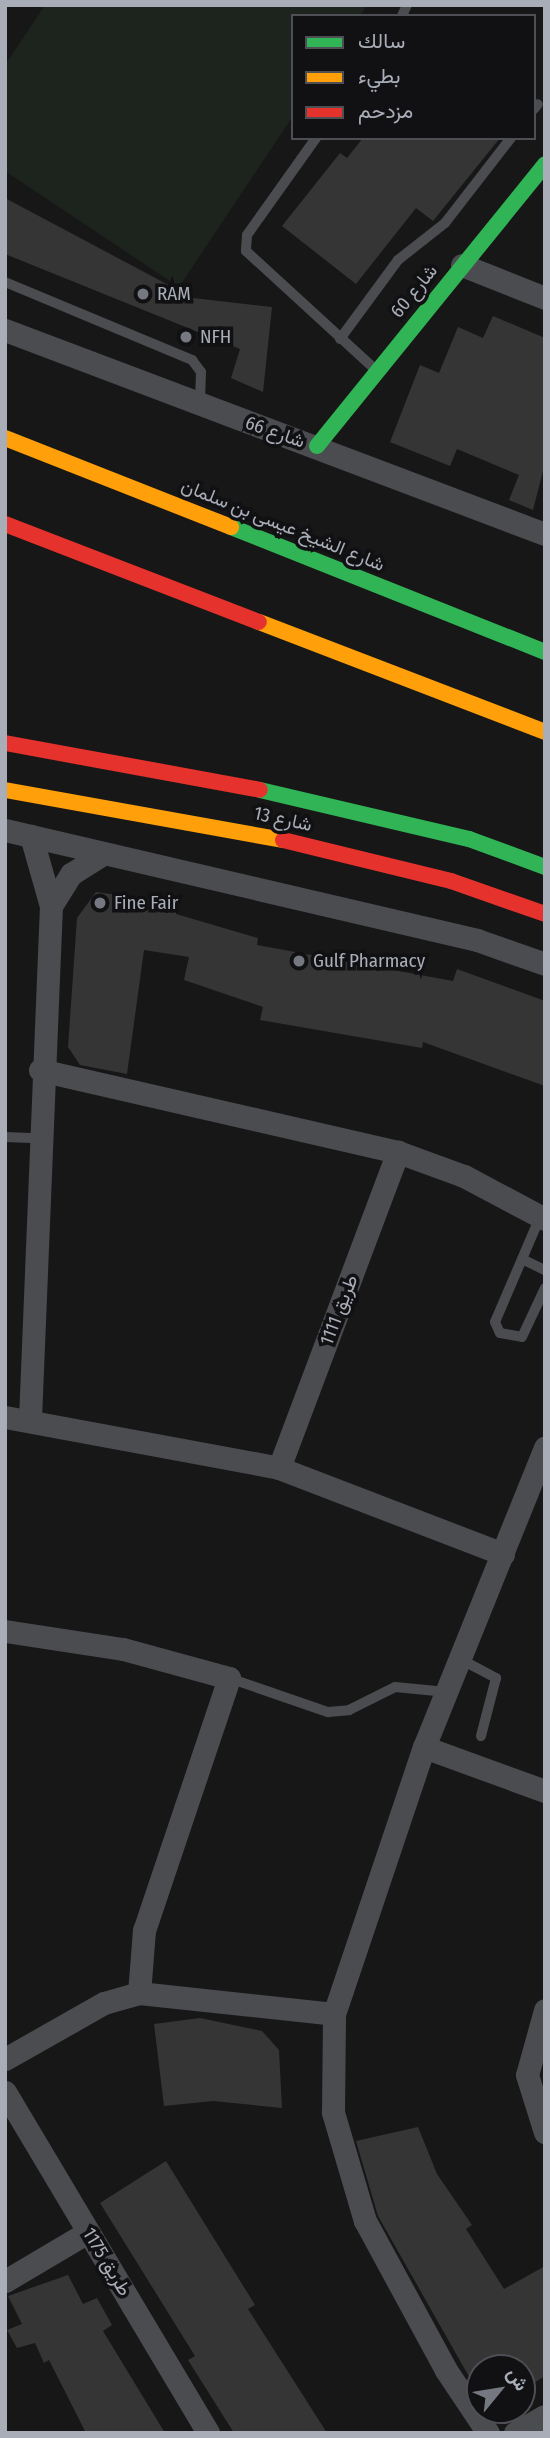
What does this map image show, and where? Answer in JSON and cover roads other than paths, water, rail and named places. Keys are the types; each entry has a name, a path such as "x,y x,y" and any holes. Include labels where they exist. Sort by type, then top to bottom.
{"main road":[{"name":"شارع 60","path":"317,446 545,164"},
{"name":"شارع الشيخ عيسى بن سلمان","path":"5,438 545,652"},
{"path":"5,524 545,732"},
{"name":"شارع 13","path":"5,743 289,795 469,839 545,867"},
{"name":"شارع 13","path":"5,790 274,838 451,881 545,914"}],"street":[{"path":"462,265 545,298"},
{"name":"شارع 66","path":"5,330 545,534"},
{"path":"5,830 477,940 545,964"},
{"path":"30,1419 40,1070 51,906 31,836"},
{"path":"51,906 71,873 104,853"},
{"path":"40,1070 398,1152 464,1176 542,1218"},
{"name":"طريق 1111","path":"279,1468 398,1152"},
{"path":"5,1417 30,1419 279,1468 503,1554"},
{"path":"488,2433 446,2370 365,2221 333,2112 334,2014 424,1747 545,1448"},
{"path":"5,1631 123,1649 229,1678 144,1930 139,1993"},
{"path":"424,1747 545,1791"},
{"path":"5,2059 104,2003 139,1993 334,2014"},
{"path":"545,2010 527,2075 545,2132"},
{"name":"طريق 1175","path":"5,2092 208,2433"},
{"path":"5,2281 88,2232"},
{"path":"515,2433 545,2416"}],"lane":[{"path":"315,140 245,243 254,264 377,371"},
{"path":"340,340 398,260 445,223 509,140"},
{"path":"5,282 191,360 201,372 200,405"},
{"path":"5,1137 38,1138"},
{"path":"542,1218 495,1322 500,1334 522,1337 545,1288"},
{"path":"522,1259 545,1270"},
{"path":"460,1659 496,1678 481,1736"},
{"path":"229,1678 328,1712 349,1710 395,1687 447,1692"}],"place":[{"name":"RAM","path":"143,294"},
{"name":"NFH","path":"186,337"},
{"name":"Fine Fair","path":"100,903"},
{"name":"Gulf Pharmacy","path":"299,961"}]}
